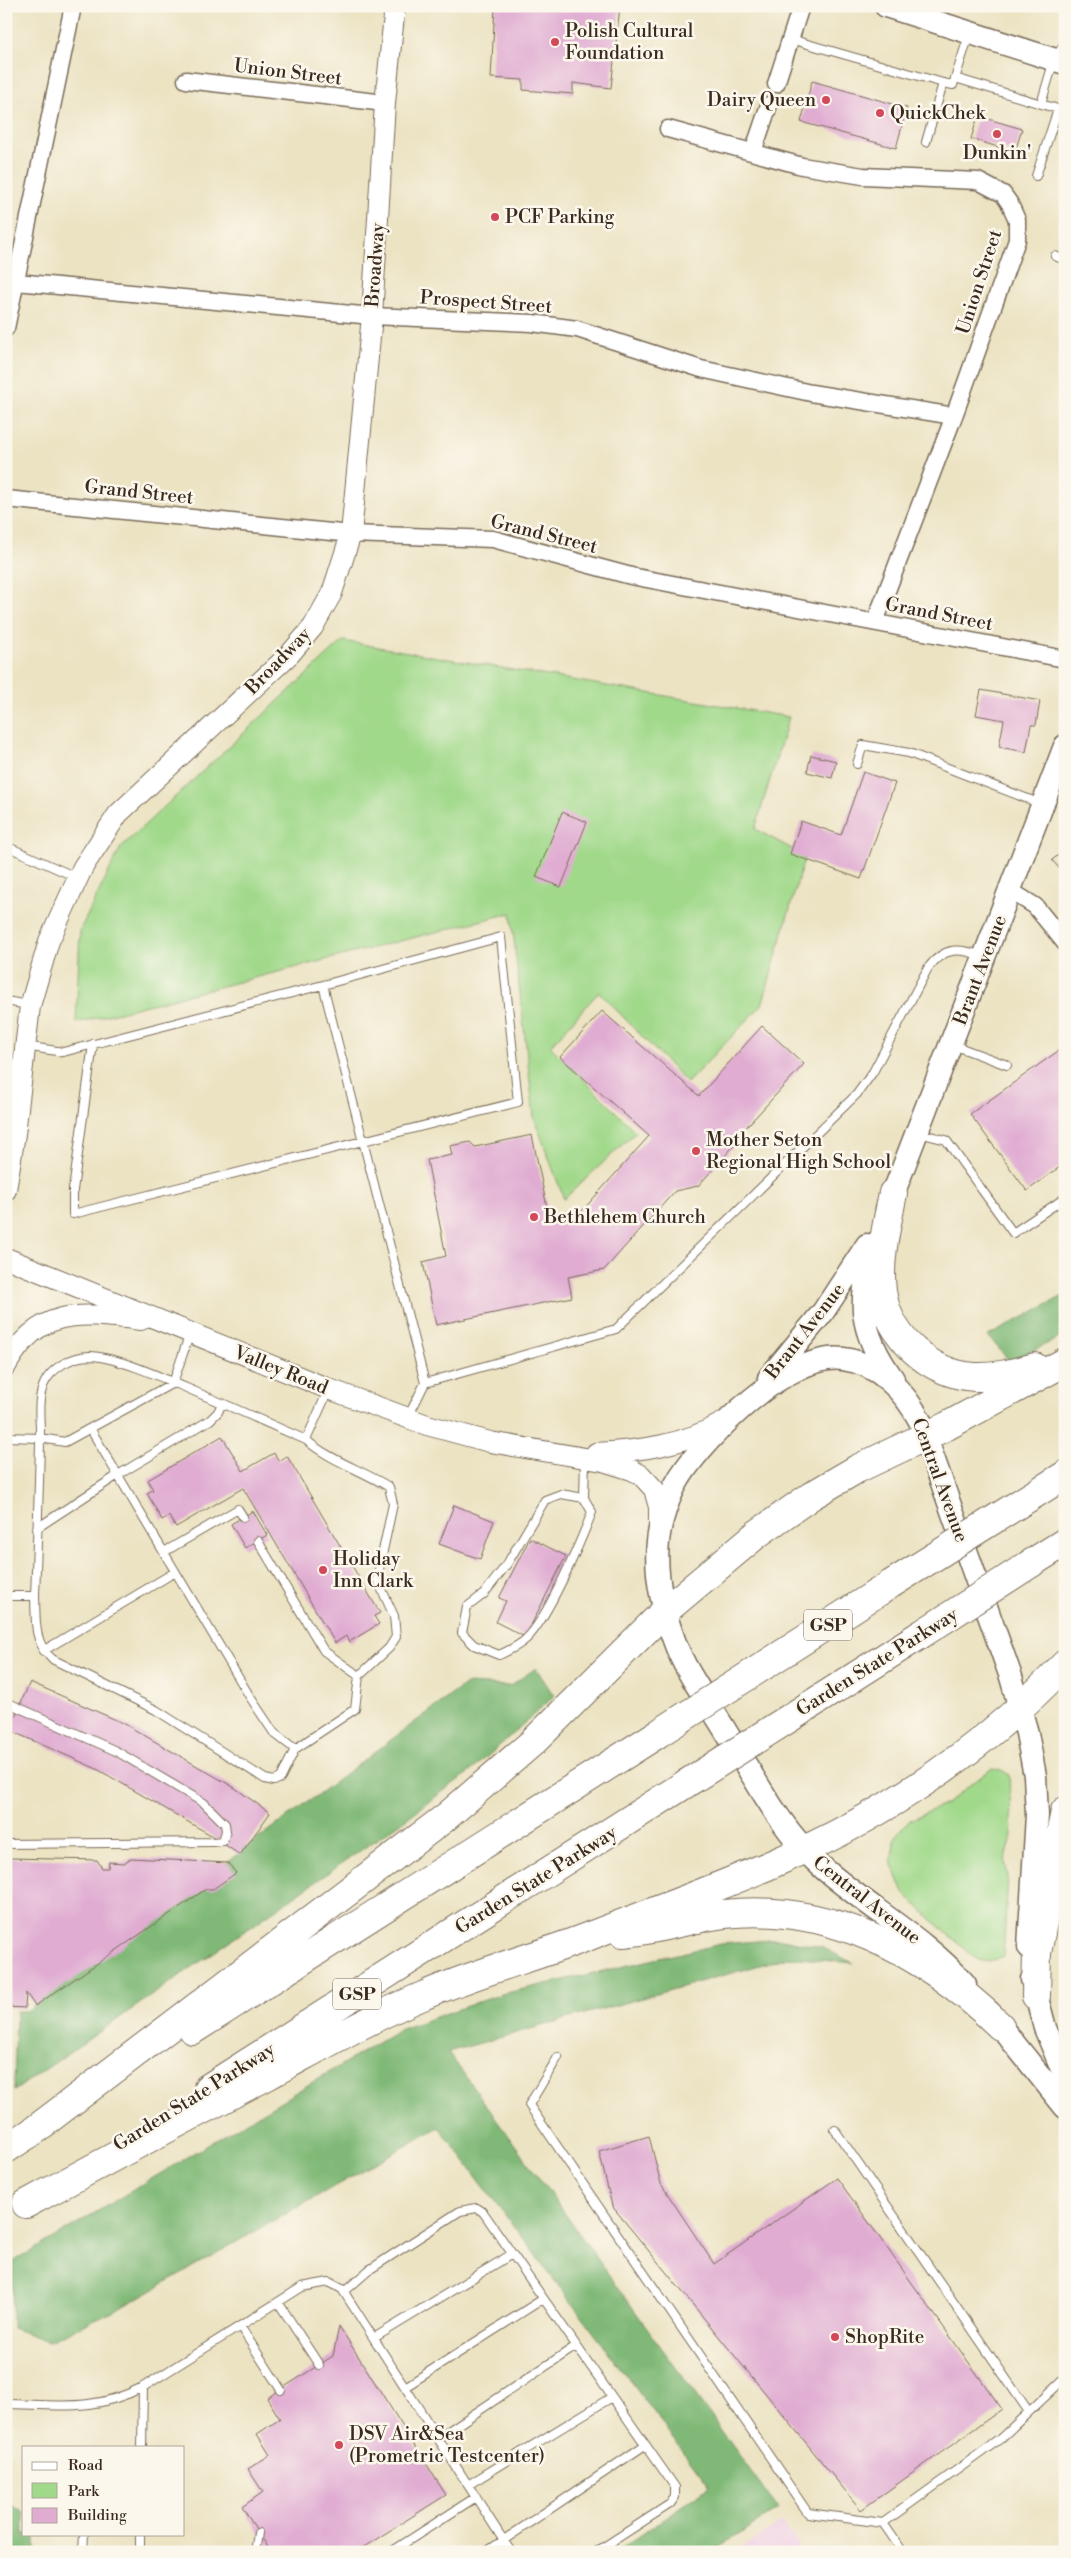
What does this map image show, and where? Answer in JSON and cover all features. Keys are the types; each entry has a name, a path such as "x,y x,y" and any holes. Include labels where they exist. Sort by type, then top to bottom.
{"highway":[{"path":"893,1193 884,1244 882,1289 890,1318 914,1350 929,1362 949,1372 976,1377 1007,1374 1065,1358"},
{"path":"17,2142 446,1817 533,1742 665,1611 757,1534 811,1496 881,1456 925,1436 1065,1362"},
{"name":"GSP","path":"17,2142 1065,1474"},
{"name":"Garden State Parkway","path":"16,2210 1065,1542"},
{"path":"16,2210 397,2007 454,1983 592,1936 805,1850 908,1792 992,1732 1020,1708 1065,1664"},
{"path":"1036,1996 1037,1953 1065,1812"},
{"path":"592,1936 647,1932 724,1914 778,1913 808,1917 856,1931 905,1954 955,1986 1000,2026"}],"main road":[{"path":"886,6 969,33 1061,55"},
{"name":"Brant Avenue","path":"904,1394 873,1348 864,1312 867,1272 893,1193 1043,804 1056,780 1065,746"},
{"name":"Brant Avenue","path":"737,1411 788,1358 833,1298 865,1248 893,1193"},
{"name":"Central Avenue","path":"1065,2076 1048,2037 1036,1996 1030,1964 1029,1928 1036,1796 1027,1733 920,1421 904,1394 889,1380 871,1369 852,1361 833,1358 799,1368 737,1411 697,1455 679,1479 666,1506 658,1536 657,1566 665,1611 674,1641 687,1667 767,1798 805,1850 835,1878 930,1950 957,1975 1065,2107"}],"street":[{"path":"6,328 11,282 73,6"},
{"name":"Broadway","path":"6,1190 16,1134 30,1006 49,941 78,878 118,814 290,654 313,627 332,593 351,534 372,316 385,103 395,6"},
{"path":"776,84 800,7"},
{"name":"Union Street","path":"186,80 385,103"},
{"path":"753,152 769,104"},
{"name":"Union Street","path":"668,129 802,166 863,176 978,181 1003,194 1017,220 1017,240 954,416 875,622"},
{"name":"Prospect Street","path":"11,282 372,316 532,324 577,329 701,369 811,393 954,416"},
{"name":"Grand Street","path":"6,499 351,534 493,538 631,576 1065,659"},
{"path":"1011,891 1035,906 1065,944"},
{"name":"Valley Road","path":"6,1258 329,1389 408,1418 490,1442 585,1457 632,1470 648,1482 657,1498 658,1536"},
{"path":"6,1366 26,1336 44,1323 55,1320 70,1317 107,1317 149,1321 181,1330"},
{"name":"Valley Road","path":"564,1453 619,1452 674,1443 710,1429 737,1411"}],"lane":[{"path":"790,39 953,85 969,33"},
{"path":"1041,104 1061,55"},
{"path":"955,78 1058,109 1036,176"},
{"path":"926,142 943,83"},
{"path":"1055,256 1065,260"},
{"path":"857,764 863,745 909,753 1043,804"},
{"path":"6,846 78,878"},
{"path":"25,1046 63,1052 93,1044 323,985 501,937 518,1102 73,1214 74,1190 93,1044"},
{"path":"424,1383 616,1329 857,1094 873,1072 928,968 936,957 958,950 968,951 985,957"},
{"path":"323,985 424,1383 408,1418"},
{"path":"6,1001 30,1006"},
{"path":"951,1044 1007,1065"},
{"path":"917,1132 946,1140 1013,1233 1065,1198"},
{"path":"172,1383 181,1330"},
{"path":"90,1356 112,1360 222,1403 306,1440 323,1454 374,1478 389,1487 393,1504 377,1579 394,1616 396,1636 390,1648 359,1676 354,1709 295,1749 281,1778 274,1781 265,1779 156,1710 61,1665 43,1651 37,1639 35,1596 40,1438 39,1399 44,1383 56,1369 72,1359 90,1356"},
{"path":"6,1437 40,1438 65,1442 91,1430 172,1383"},
{"path":"306,1440 329,1389"},
{"path":"37,1528 118,1475 210,1420 218,1412 222,1403"},
{"path":"91,1430 274,1732 295,1749"},
{"path":"584,1498 561,1494 544,1500 507,1564 484,1594 466,1607 462,1633 474,1645 499,1655 526,1639 544,1614 592,1512 584,1498 585,1457"},
{"path":"164,1552 238,1509 243,1517"},
{"path":"258,1541 324,1651 359,1676"},
{"path":"43,1651 176,1572"},
{"path":"6,1596 35,1596"},
{"path":"6,1844 223,1841 226,1831 225,1824 204,1803 116,1751 8,1702"},
{"path":"558,2057 529,2105 808,2513 883,2523 1000,2439 1065,2378"},
{"path":"835,2130 1029,2412"},
{"path":"344,2292 369,2270 460,2211 477,2208 483,2212 675,2487 675,2497 670,2504 596,2552"},
{"path":"374,2338 512,2254"},
{"path":"6,2404 102,2404 143,2387 302,2287 320,2282 336,2284 344,2292 511,2552"},
{"path":"405,2387 543,2299"},
{"path":"278,2302 318,2365"},
{"path":"240,2326 281,2390"},
{"path":"438,2438 576,2346"},
{"path":"142,2446 143,2387"},
{"path":"468,2485 612,2397"},
{"path":"486,2552 646,2445"},
{"path":"391,2552 476,2497"},
{"path":"883,2523 903,2552"},
{"path":"254,2552 258,2533"},
{"path":"84,2536 84,2552"},
{"path":"140,2536 140,2552"}],"shaded area":[{"path":"782,2522 804,2552 736,2552"}],"green space":[{"path":"343,641 789,717 755,829 805,856 762,1005 687,1083 599,992 550,1046 636,1132 564,1199 534,1118 511,913 76,1023 80,930 121,847"},
{"path":"1065,1295 1065,1335 1010,1362 988,1336"},
{"path":"536,1668 554,1696 476,1767 403,1821 14,2091 16,2011 27,2011 466,1684 510,1686"},
{"path":"991,1769 1002,1770 1009,1775 1012,1838 1005,1861 1008,1876 1003,1957 990,1962 978,1960 905,1894 891,1863 895,1836 910,1820 946,1804"},
{"path":"782,1939 822,1947 853,1963 789,1957 448,2052 778,2509 711,2552 615,2552 710,2487 439,2127 113,2312 49,2341 12,2328 13,2262 401,2029 502,1994 721,1944"},
{"path":"11,2505 22,2512 22,2536 35,2536 35,2552 9,2552"}],"building":[{"name":"Polish Cultural Foundation","path":"495,6 620,6 611,88 573,83 573,94 523,90 523,80 491,78"},
{"path":"812,81 907,108 896,148 801,122"},
{"name":"Dunkin'","path":"978,116 1022,129 1015,152 971,139"},
{"path":"981,690 1040,701 1036,725 1031,725 1026,752 999,747 1004,720 976,715"},
{"path":"811,755 836,761 832,778 807,772"},
{"path":"863,772 895,783 861,879 790,854 801,821 841,835"},
{"path":"562,812 587,822 561,887 536,877"},
{"path":"1065,850 1065,875 1052,860"},
{"path":"602,1011 699,1096 762,1026 804,1064 740,1134 741,1138 698,1186 675,1191 604,1270 568,1277 572,1297 436,1325 423,1262 446,1256 427,1160 452,1155 450,1146 470,1142 475,1147 532,1135 548,1212 554,1217 582,1211 649,1136 560,1057"},
{"path":"1065,1046 1065,1163 1027,1191 970,1114"},
{"name":"Holiday Inn Clark","path":"222,1436 243,1471 274,1453 279,1461 287,1456 380,1613 374,1616 379,1624 349,1642 346,1636 335,1643 243,1488 176,1527 169,1516 162,1520 147,1493 153,1490 148,1480"},
{"path":"454,1505 494,1521 480,1559 439,1544"},
{"path":"253,1511 267,1535 245,1548 231,1524"},
{"path":"530,1538 566,1556 525,1637 496,1622 506,1601 499,1598"},
{"path":"30,1682 123,1723 235,1788 270,1813 240,1855 209,1834 97,1769 9,1730"},
{"path":"10,1858 97,1860 102,1868 108,1868 109,1862 124,1863 131,1858 228,1863 236,1873 213,1889 206,1889 35,2006 26,1993 25,2008 6,2007"},
{"name":"ShopRite","path":"649,2136 661,2184 714,2264 837,2178 1002,2409 861,2510 612,2206 599,2151"},
{"name":"DSV Air&Sea (Prometric Testcenter)","path":"339,2326 446,2495 356,2552 271,2552 242,2507 263,2492 248,2469 270,2455 257,2434 280,2419 267,2398 333,2356"}],"place":[{"name":"Polish Cultural Foundation","path":"555,42"},
{"name":"Dairy Queen","path":"826,100"},
{"name":"QuickChek","path":"880,113"},
{"name":"Dunkin'","path":"997,134"},
{"name":"PCF Parking","path":"495,217"},
{"name":"Mother Seton Regional High School","path":"696,1151"},
{"name":"Bethlehem Church","path":"534,1217"},
{"name":"Holiday Inn Clark","path":"323,1570"},
{"name":"ShopRite","path":"835,2337"},
{"name":"DSV Air&Sea (Prometric Testcenter)","path":"339,2445"}]}
